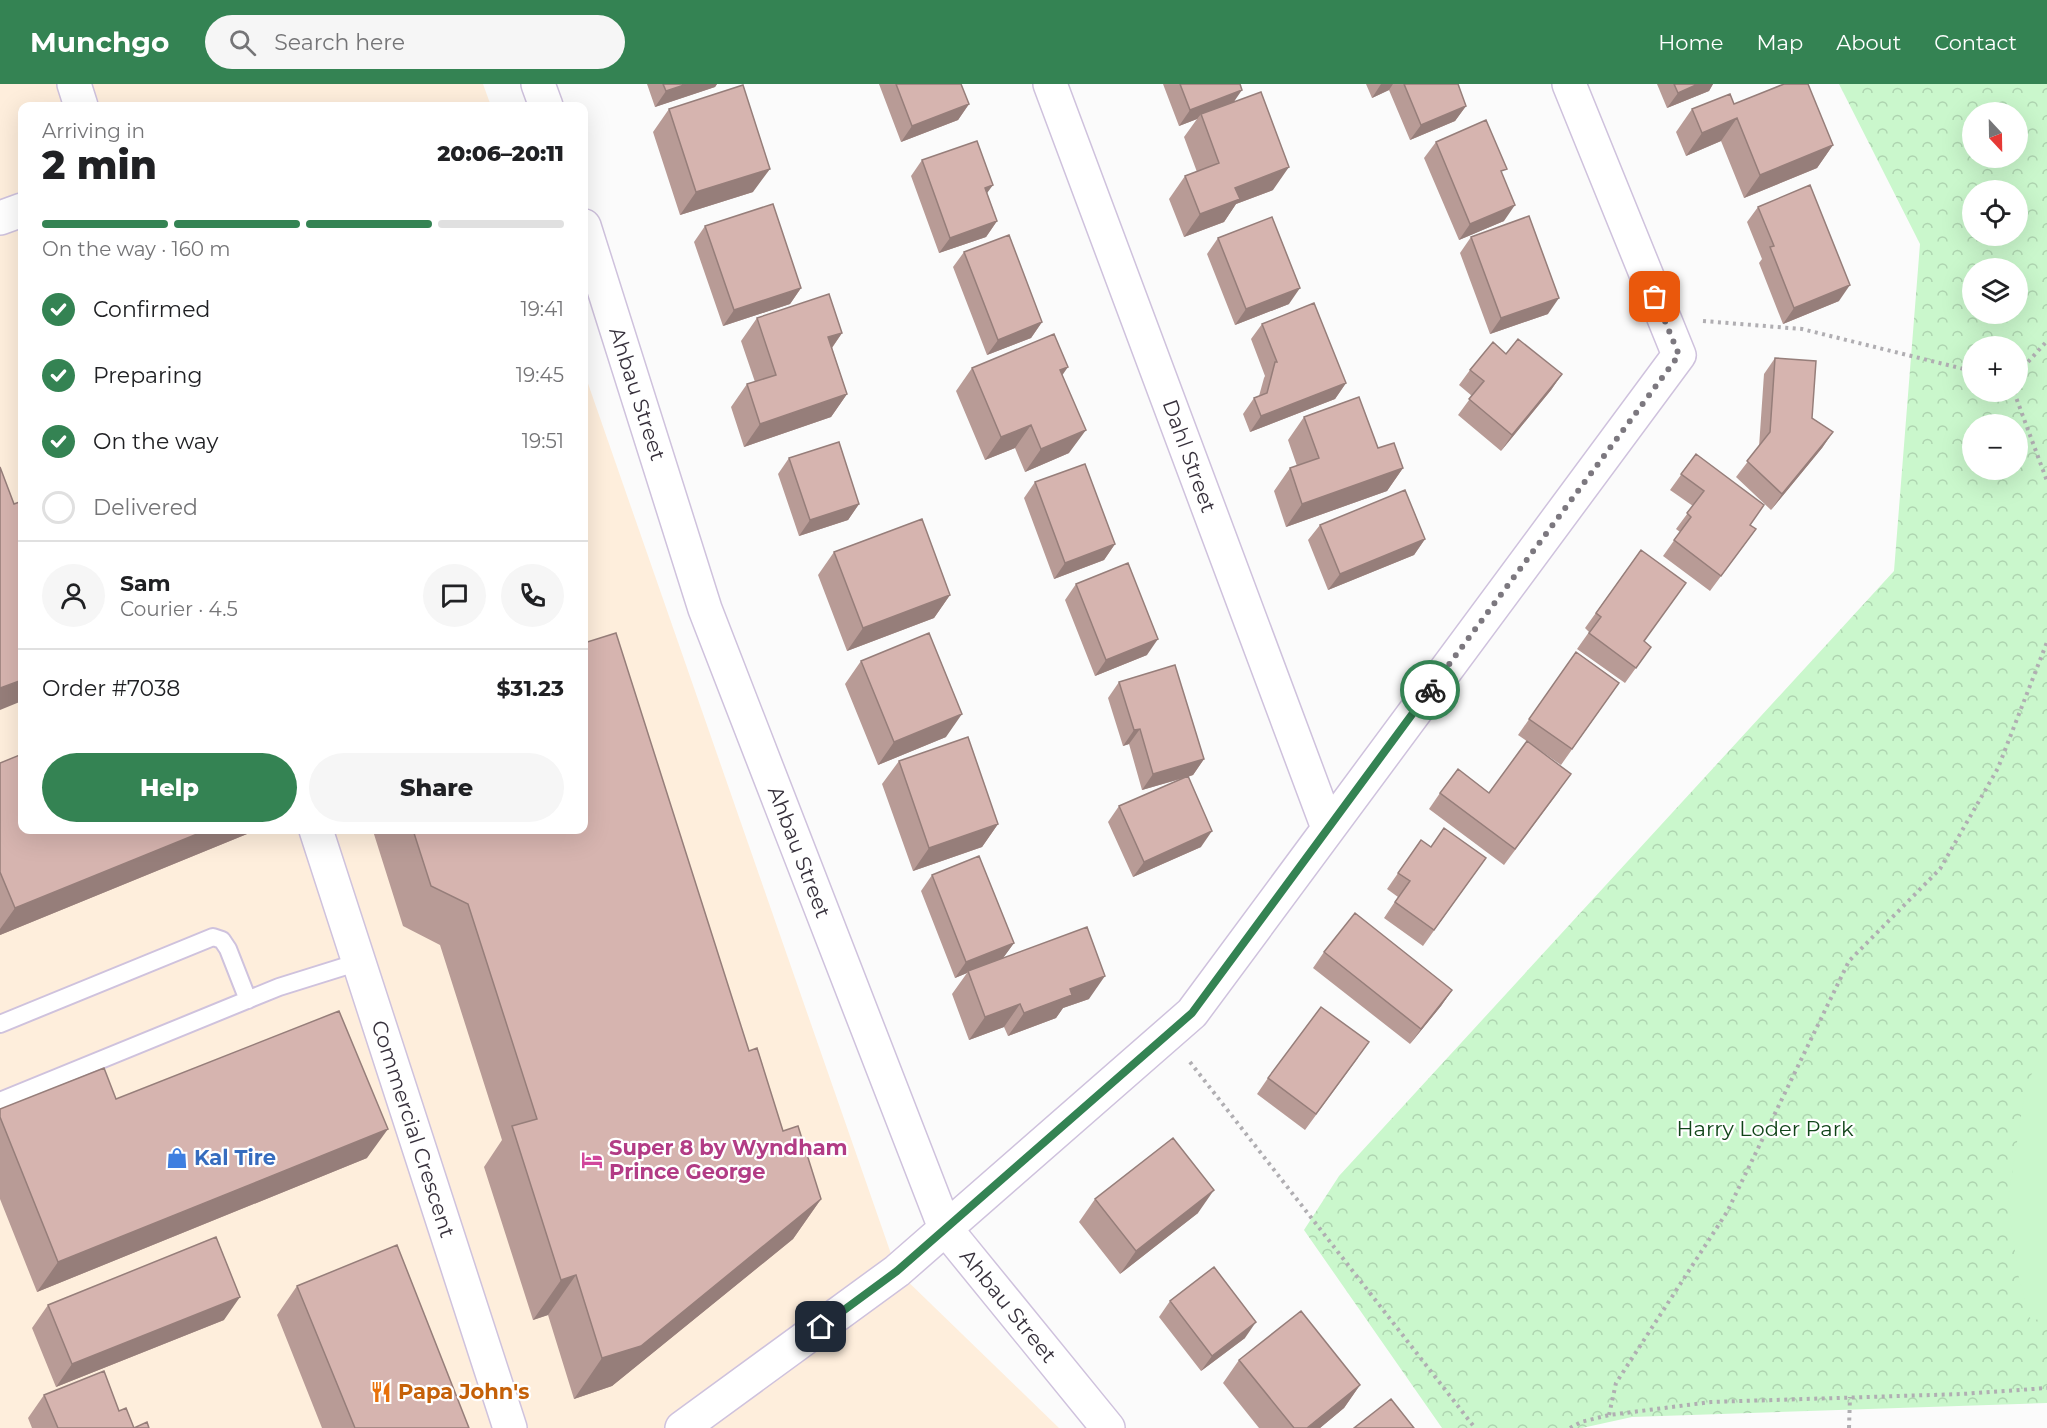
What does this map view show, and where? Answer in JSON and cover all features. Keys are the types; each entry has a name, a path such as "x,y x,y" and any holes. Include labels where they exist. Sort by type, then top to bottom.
{"street":[{"path":"74,84 80,102"},
{"path":"538,84 545,102"},
{"name":"Dahl Street","path":"1050,84 1328,828"},
{"path":"682,1428 897,1271 1192,1013 1679,355 1569,84"},
{"path":"0,218 18,211"},
{"name":"Ahbau Street","path":"588,239 705,609 945,1228 1108,1428"},
{"name":"Commercial Crescent","path":"317,834 510,1428"}],"lane":[{"path":"0,1024 213,937 222,940 228,949 248,1000"},
{"path":"0,1101 279,987 359,962"}],"path":[{"path":"1664,318 1802,329 1962,369"},
{"path":"2028,362 2047,341"},
{"path":"2018,402 2047,481"},
{"path":"1608,1414 1616,1383 1727,1212 1849,961 1940,869 1998,768 2047,642"},
{"path":"1168,1034 1475,1428"},
{"path":"1570,1428 1581,1422 1608,1414 1712,1402 2047,1388"},
{"path":"1849,1428 1850,1397"}],"shaded area":[{"path":"0,84 483,84 490,102 18,102 18,834 588,834 588,383 897,1271 1059,1428 0,1428"}],"green space":[{"name":"Harry Loder Park","path":"1839,84 2047,84 2047,1403 1632,1417 1582,1428 1442,1428 1304,1230 1339,1176 1894,571 1920,244"},
{"path":"2047,1044 2047,1317 2031,1321 2018,1274 2008,1199 2026,1085"}],"building":[{"path":"663,84 687,84 666,91"},
{"path":"896,84 961,84 969,104 912,126"},
{"path":"1180,84 1240,84 1242,90 1190,110"},
{"path":"1404,84 1458,84 1466,106 1421,125"},
{"path":"1674,84 1698,84 1678,93"},
{"path":"1784,84 1808,84 1833,145 1760,175 1737,118 1702,133 1692,109 1730,94 1734,104"},
{"path":"743,85 770,169 696,192 669,109"},
{"path":"1261,92 1289,167 1235,188 1240,199 1200,214 1185,176 1219,163 1201,114"},
{"path":"1486,120 1507,169 1501,171 1515,205 1470,224 1436,142"},
{"path":"977,141 993,185 985,188 997,221 950,238 922,160"},
{"path":"1810,185 1850,285 1794,308 1770,247 1774,246 1758,207"},
{"path":"773,204 801,288 734,310 705,226"},
{"path":"1529,216 1559,298 1501,318 1471,237"},
{"path":"1272,217 1300,288 1246,309 1218,238"},
{"path":"1009,235 1042,322 998,340 964,252"},
{"path":"829,294 842,333 828,337 847,394 760,424 747,384 776,375 757,318"},
{"path":"1314,303 1346,383 1261,416 1254,398 1267,393 1275,362 1277,362 1262,324"},
{"path":"1054,334 1068,367 1060,370 1086,430 1041,449 1031,425 1001,437 972,368"},
{"path":"1518,339 1562,374 1512,435 1469,399 1484,381 1470,370 1493,342 1506,354"},
{"path":"1775,358 1816,361 1812,418 1833,432 1782,494 1747,461 1770,432"},
{"path":"1359,397 1378,448 1394,443 1403,468 1302,504 1290,468 1319,458 1304,417"},
{"path":"839,442 859,504 810,520 789,458"},
{"path":"1696,454 1764,505 1750,525 1756,529 1721,576 1674,540 1691,517 1687,513 1704,491 1681,474"},
{"path":"1085,464 1115,544 1065,563 1035,482"},
{"path":"0,467 14,504 18,502 18,681 0,688"},
{"path":"1405,490 1425,539 1340,574 1320,525"},
{"path":"922,519 950,595 863,628 834,552"},
{"path":"1641,550 1686,583 1644,641 1651,647 1636,668 1589,633 1601,617 1596,613"},
{"path":"1128,563 1158,639 1106,660 1076,584"},
{"path":"616,633 749,1051 757,1048 783,1131 798,1126 821,1199 641,1346 602,1358 576,1275 561,1280 512,1126 537,1119 468,904 431,886 414,834 588,834 588,642"},
{"path":"929,633 962,714 894,742 861,661"},
{"path":"1576,652 1619,683 1572,749 1529,719"},
{"path":"1175,665 1204,759 1153,774 1140,729 1134,730 1119,682"},
{"path":"968,737 998,824 929,848 899,761"},
{"path":"1527,741 1571,774 1515,849 1440,793 1458,769 1489,793"},
{"path":"18,756 18,834 197,834 15,908 0,872 0,763"},
{"path":"1188,776 1212,831 1144,862 1119,806"},
{"path":"1444,828 1486,858 1434,930 1395,902 1410,881 1398,873 1421,840 1431,847"},
{"path":"979,856 1014,943 966,962 932,875"},
{"path":"1355,913 1452,990 1421,1029 1324,952"},
{"path":"1087,927 1105,976 1070,989 1072,995 1024,1013 1020,1004 985,1017 968,971"},
{"path":"1321,1007 1369,1042 1316,1114 1268,1078"},
{"path":"339,1011 388,1129 58,1262 0,1117 0,1109 104,1068 116,1099"},
{"path":"1173,1138 1214,1190 1136,1251 1095,1199"},
{"path":"216,1237 240,1297 72,1364 48,1305"},
{"path":"397,1245 469,1428 355,1428 297,1286"},
{"path":"1214,1267 1256,1322 1212,1356 1170,1301"},
{"path":"1301,1311 1360,1385 1307,1428 1294,1428 1239,1360"},
{"path":"104,1371 119,1411 126,1408 134,1428 58,1428 44,1395"},
{"path":"1391,1399 1414,1428 1354,1428"},
{"path":"147,1422 149,1428 134,1428"}],"way so far":[{"path":"1430,690 1679,355 1655,297"}],"place":[{"name":"Kal Tire","path":"177,1158"},
{"name":"Super 8 by Wyndham Prince George","path":"592,1160"},
{"name":"Papa John's","path":"381,1392"}],"route":[{"path":"821,1327 897,1271 1192,1013 1430,690"}]}
